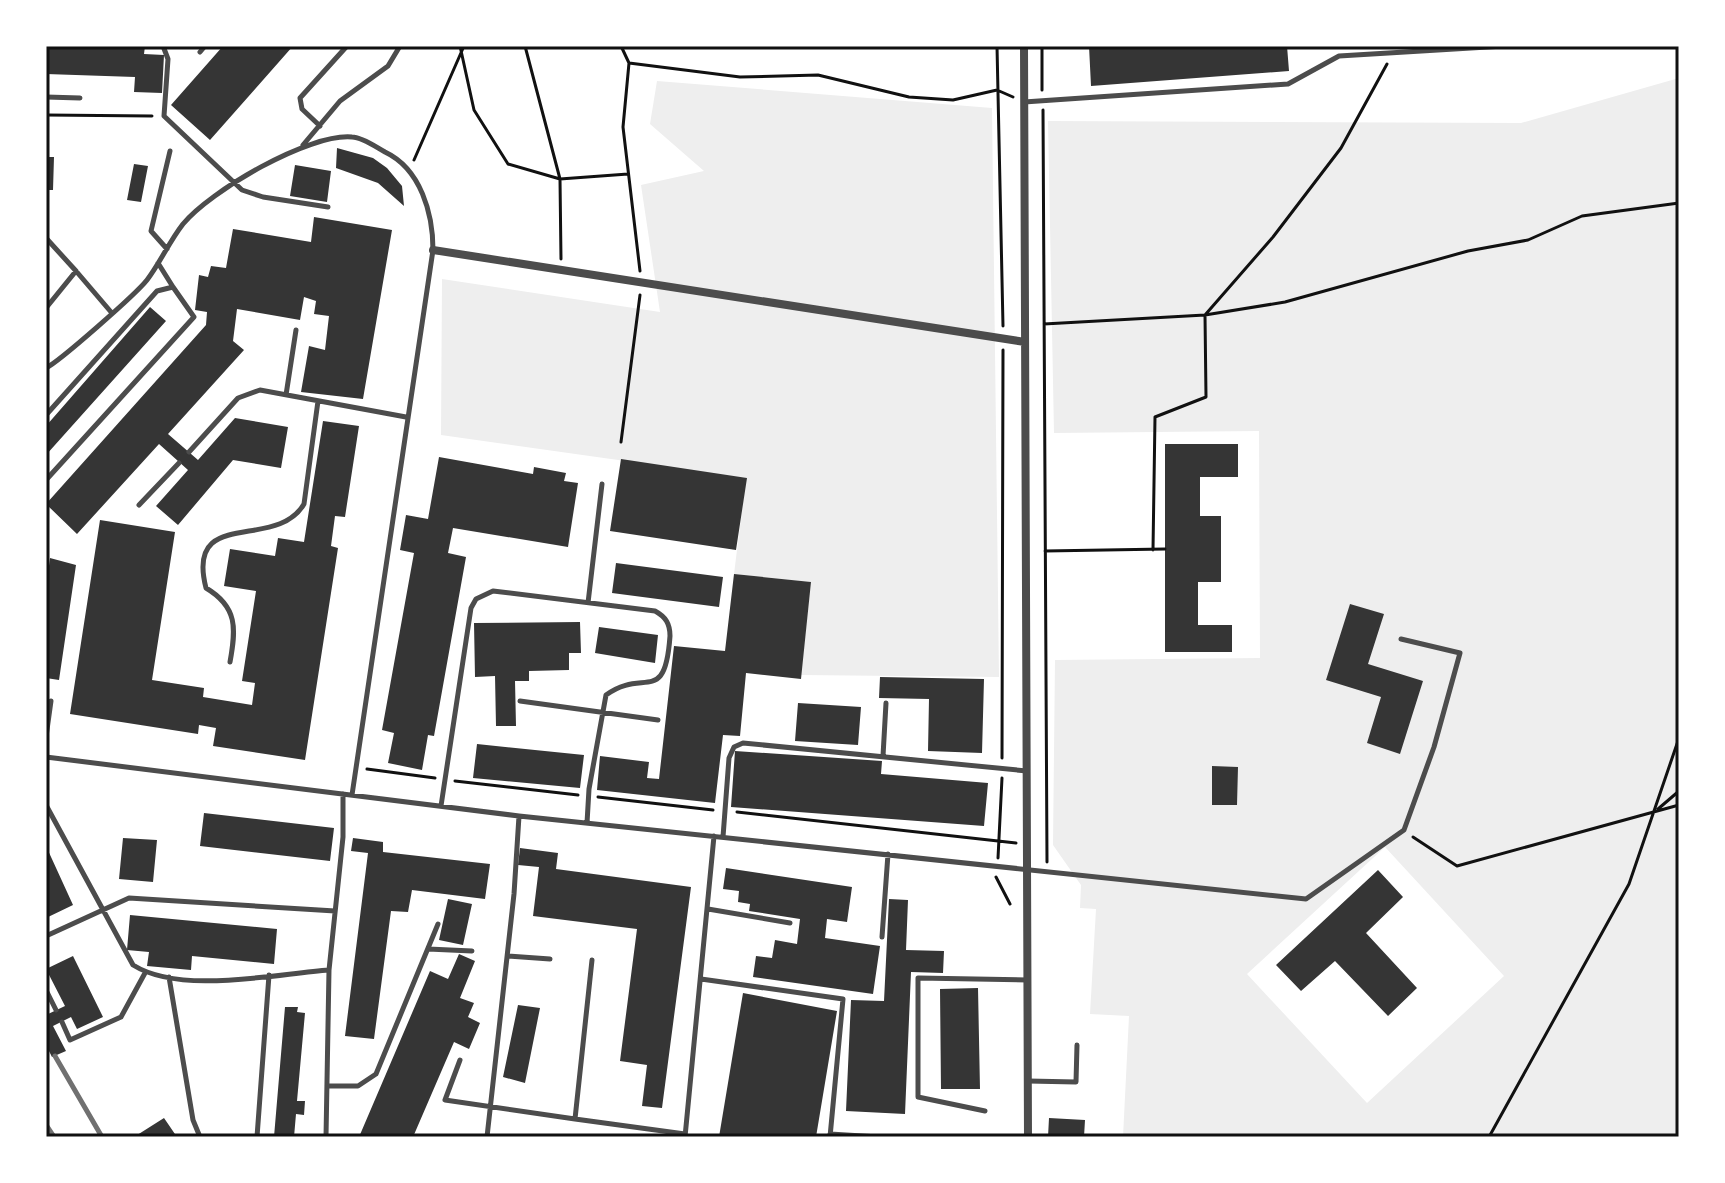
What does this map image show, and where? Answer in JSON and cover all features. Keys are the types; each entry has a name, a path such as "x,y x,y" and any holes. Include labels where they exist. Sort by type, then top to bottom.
{"street":[{"path":"1024,46 1028,1137"},
{"path":"433,250 1025,342"}],"lane":[{"path":"163,46 168,59 164,116 234,183 263,197 328,207"},
{"path":"200,52 205,46"},
{"path":"320,126 302,109 300,98 347,46"},
{"path":"302,146 340,101 388,66 400,46"},
{"path":"1024,102 1288,84 1339,56 1393,49 1504,46"},
{"path":"46,97 80,98"},
{"path":"46,368 145,283 184,223 234,183 302,146 353,136 392,155 408,172 425,197 433,224 433,250 352,795"},
{"path":"167,249 151,231 170,151"},
{"path":"46,238 111,312"},
{"path":"46,480 194,317 158,263"},
{"path":"46,308 76,271"},
{"path":"46,415 157,291 173,287"},
{"path":"286,395 296,330"},
{"path":"189,452 238,398 260,390 406,417"},
{"path":"230,662 236,624 231,609 206,588 203,562 207,547 216,537 245,533 297,517 304,504 318,401"},
{"path":"139,505 179,463"},
{"path":"588,603 602,484"},
{"path":"441,806 471,608 476,599 493,591 655,611 664,615 670,627 664,674 654,681 613,690 606,695 588,796 587,823"},
{"path":"46,757 519,816 1306,899 1404,830 1434,747 1460,653 1401,639"},
{"path":"46,737 51,701"},
{"path":"520,701 658,720"},
{"path":"883,756 886,703"},
{"path":"723,837 729,758 734,747 743,743 1028,772"},
{"path":"326,1137 329,970 343,794"},
{"path":"46,805 133,965 145,973 194,981 329,970"},
{"path":"487,1137 508,956 519,816"},
{"path":"460,1060 445,1100 685,1136 714,836"},
{"path":"882,937 888,854"},
{"path":"46,936 101,908 129,898 335,911"},
{"path":"708,909 790,923"},
{"path":"327,1086 358,1086 376,1074 438,924"},
{"path":"428,949 472,951"},
{"path":"508,956 550,959"},
{"path":"575,1119 592,960"},
{"path":"62,1022 70,1040 121,1017 145,973"},
{"path":"257,1137 269,975"},
{"path":"169,977 193,1120 200,1137"},
{"path":"985,1111 918,1097 918,978 1029,981"},
{"path":"701,979 843,999 830,1136 879,1137"},
{"path":"46,990 56,1010"},
{"path":"1028,1081 1076,1082 1077,1045"}],"path":[{"path":"525,46 560,179 561,271"},
{"path":"621,46 629,63 623,127 642,282 621,442"},
{"path":"997,46 1003,339 1002,768 996,879 1010,904"},
{"path":"1042,46 1047,870"},
{"path":"462,47 474,110 508,164 560,179 628,174"},
{"path":"408,172 462,47"},
{"path":"1153,550 1155,417 1206,397 1205,315 1273,237 1341,148 1393,49"},
{"path":"629,63 740,77 818,75 909,97 953,100 997,90 1024,102"},
{"path":"46,115 164,116"},
{"path":"1044,324 1205,315 1285,302 1468,251 1528,240 1582,216 1679,203"},
{"path":"1045,551 1165,549"},
{"path":"1489,1137 1629,884 1657,810 1679,738"},
{"path":"356,768 1000,840 1047,850"},
{"path":"1657,810 1679,791"},
{"path":"1404,830 1457,866 1679,805"}],"shaded area":[{"path":"1679,78 1679,1137 1123,1137 1129,1016 1090,1014 1096,909 1080,908 1081,885 1053,845 1055,660 1260,658 1259,431 1054,433 1048,121 1521,123","holes":["1385,847 1504,976 1367,1103 1247,974"]},
{"path":"657,81 992,108 999,677 801,675 811,582 734,574 746,478 441,435 442,279 660,312 641,185 704,171 650,124"}],"building":[{"path":"46,46 145,46 144,54 164,55 162,93 134,92 135,77 46,74"},
{"path":"223,46 293,46 210,140 171,105"},
{"path":"1089,46 1287,46 1289,71 1091,86"},
{"path":"337,148 373,158 387,168 402,186 404,206 378,183 336,168"},
{"path":"46,157 54,157 53,190 46,190"},
{"path":"134,164 148,166 141,202 127,200"},
{"path":"295,165 331,171 327,202 290,196"},
{"path":"314,217 392,230 363,399 301,392 309,346 325,350 329,316 314,314 316,301 304,297 300,320 237,309 233,341 244,350 168,434 198,460 235,418 288,427 281,468 233,460 178,525 156,506 188,470 159,444 77,534 46,504 206,325 207,312 195,310 199,275 208,277 211,266 226,268 233,229 311,242"},
{"path":"150,307 166,321 46,455 46,426"},
{"path":"323,421 359,426 345,517 335,516 331,546 338,548 305,760 213,746 216,728 199,725 198,734 70,714 100,520 175,532 152,680 204,688 203,697 252,705 255,683 242,681 256,591 224,586 230,549 275,556 278,538 304,542"},
{"path":"1165,444 1238,444 1238,477 1200,477 1200,516 1221,516 1221,582 1198,582 1198,625 1232,625 1232,652 1165,652"},
{"path":"439,457 533,474 534,467 566,473 564,481 578,483 568,547 453,528 448,553 466,557 434,736 428,735 422,770 388,763 394,733 382,730 414,553 400,550 406,515 428,519"},
{"path":"621,459 747,478 736,550 610,531"},
{"path":"50,558 76,565 59,680 46,678 46,589"},
{"path":"616,563 723,577 719,607 612,593"},
{"path":"734,574 811,582 801,679 746,673 740,736 723,735 715,803 597,790 600,756 649,762 647,778 659,779 674,646 725,651"},
{"path":"1350,604 1384,614 1368,664 1423,681 1400,754 1367,743 1381,697 1326,680"},
{"path":"580,622 581,653 569,653 569,670 529,671 529,681 515,681 516,726 496,726 495,676 475,677 474,623"},
{"path":"599,627 658,635 655,663 595,653"},
{"path":"880,677 984,679 982,753 928,751 929,699 879,698"},
{"path":"798,703 861,707 858,745 795,741"},
{"path":"477,744 584,755 580,788 473,778"},
{"path":"735,751 882,761 881,774 988,783 984,826 731,807"},
{"path":"1212,766 1238,767 1237,805 1212,805"},
{"path":"204,813 334,828 330,861 200,846"},
{"path":"123,838 157,840 153,882 119,879"},
{"path":"353,838 383,842 383,852 490,864 485,899 412,890 408,912 391,911 374,1039 345,1036 368,853 351,851"},
{"path":"46,846 73,905 46,918"},
{"path":"520,848 558,853 556,869 691,887 662,1108 642,1106 647,1065 620,1061 637,929 533,916 539,867 518,865"},
{"path":"726,868 852,887 847,922 827,919 825,938 880,946 873,994 753,977 756,956 772,958 775,940 797,944 800,919 749,911 750,904 738,902 739,891 723,889"},
{"path":"1378,870 1403,897 1366,933 1417,988 1388,1016 1335,961 1301,991 1276,965"},
{"path":"448,899 472,904 463,945 439,940"},
{"path":"889,899 908,900 906,950 944,951 943,973 911,972 905,1114 846,1111 851,1000 884,1001"},
{"path":"130,915 277,929 274,964 192,956 191,970 147,966 149,952 127,950"},
{"path":"459,954 475,961 460,998 474,1003 468,1017 480,1023 469,1049 454,1042 413,1137 359,1137 430,971 448,979"},
{"path":"73,956 103,1017 77,1029 71,1017 53,1026 66,1051 52,1057 46,1045 46,1015 65,1006 46,969"},
{"path":"978,988 980,1089 941,1089 940,989"},
{"path":"743,993 837,1011 816,1137 719,1137"},
{"path":"518,1005 540,1008 525,1083 503,1077"},
{"path":"285,1007 298,1007 297,1012 305,1013 297,1101 305,1101 304,1115 296,1114 294,1137 274,1137"},
{"path":"164,1118 177,1137 134,1137"},
{"path":"1049,1118 1085,1120 1084,1137 1048,1137"}],"railway":[{"path":"55,1056 102,1137"},
{"path":"46,1125 54,1137"}]}
